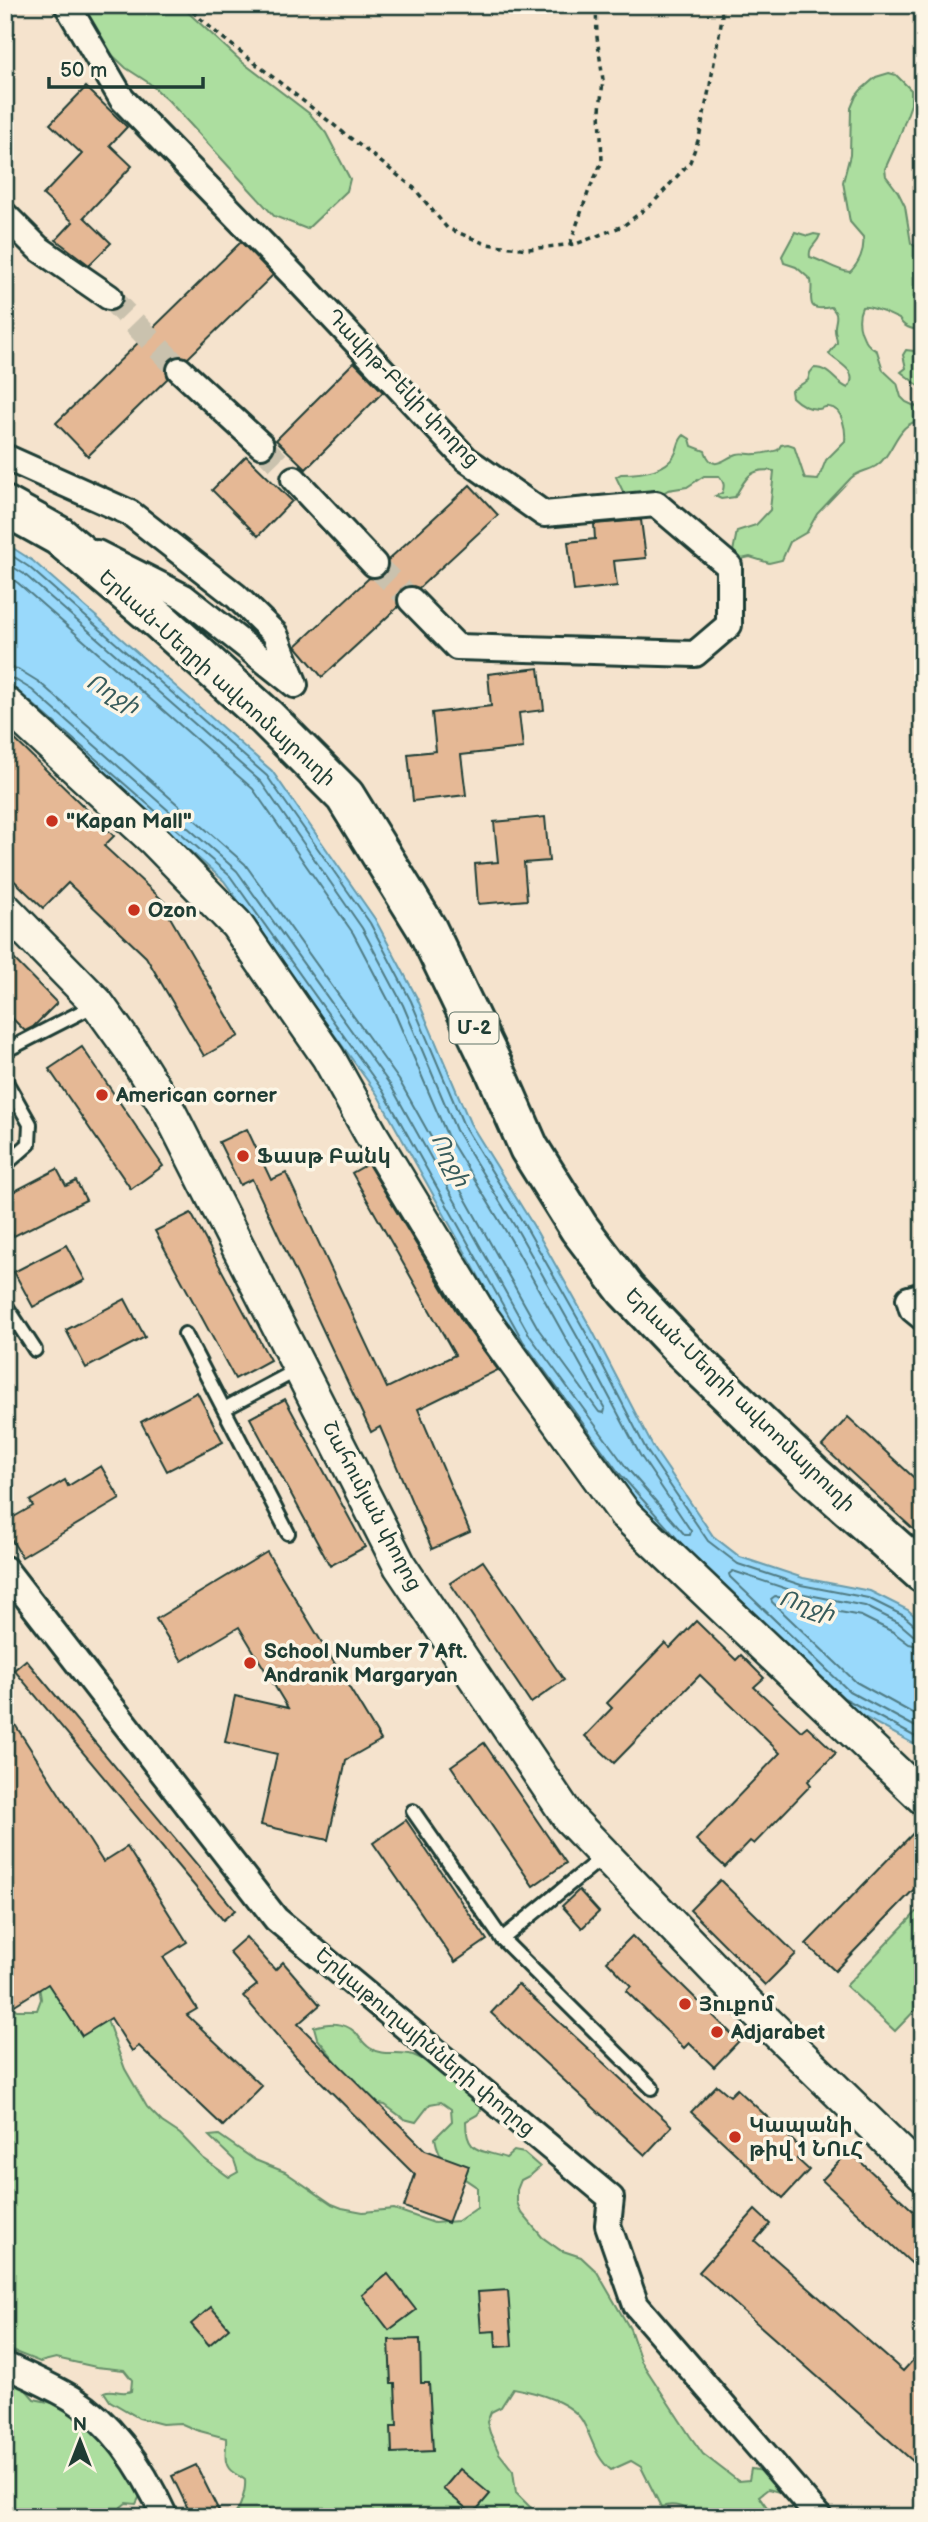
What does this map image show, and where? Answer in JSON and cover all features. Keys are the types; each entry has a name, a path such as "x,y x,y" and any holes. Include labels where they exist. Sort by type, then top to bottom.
{"highway":[{"name":"Երևան-Մեղրի ավտոմայրուղի","path":"5,506 59,536 160,621 265,717 345,796 426,929 494,1068 529,1148 587,1238 626,1290 682,1350 814,1476 923,1573"}],"street":[{"name":"Դավիթ-Բեկի փողոց","path":"67,5 122,99 466,459 544,514 656,504 729,566 729,625 695,654 457,647 411,600"},
{"path":"5,215 38,248 109,297"},
{"path":"180,370 261,445"},
{"path":"5,457 130,513 236,596 275,634 295,685 184,597 59,536"},
{"path":"294,479 374,564"},
{"path":"5,703 155,841 236,924 328,1056 371,1134 480,1314 625,1514 923,1798"},
{"name":"Շահումյան փողոց","path":"5,909 97,1003 170,1113 400,1566 569,1818 749,2005 923,2175"},
{"path":"923,1295 909,1299 912,1309 923,1318"},
{"name":"Երկաթուղայինների փողոց","path":"5,1569 276,1919 611,2197 608,2225 636,2305 819,2517"},
{"path":"5,2365 73,2399 97,2416 123,2445 154,2493 165,2517"}],"lane":[{"path":"5,1051 97,1003"},
{"path":"5,1080 30,1124 29,1144 5,1165"},
{"path":"5,1304 35,1350"},
{"path":"185,1334 288,1533"},
{"path":"224,1409 299,1369"},
{"path":"413,1811 502,1939 652,2088"},
{"path":"502,1939 605,1855"}],"path":[{"path":"185,5 414,188 447,228 486,244 528,249 570,244 623,226 653,203 690,162 699,138 710,85 722,18 721,5"},
{"path":"570,244 602,162 600,110 603,79 596,5"}],"green space":[{"path":"69,5 180,5 242,62 310,114 326,133 350,179 347,191 307,229 274,216 168,100 126,68 86,30"},
{"path":"889,73 896,75 911,90 911,104 885,169 886,176 905,206 911,243 923,253 923,330 909,328 899,319 866,307 862,307 859,319 861,332 867,343 877,351 883,370 897,383 901,397 906,402 923,410 923,421 907,426 888,454 876,466 851,478 817,514 807,532 790,542 782,560 769,563 750,557 737,560 732,557 737,531 756,525 770,510 774,471 754,472 742,484 735,497 721,499 715,496 722,493 722,480 719,476 704,476 687,487 668,490 651,501 630,506 616,477 664,466 674,456 684,435 690,439 692,446 705,451 708,458 715,463 739,453 761,454 778,450 781,445 794,446 805,479 818,480 826,460 845,441 844,426 838,411 829,407 808,407 792,397 791,391 808,380 814,368 825,370 848,388 852,377 847,368 829,354 837,343 835,312 831,307 813,306 811,280 796,267 784,263 782,256 795,232 808,236 820,235 810,250 810,257 850,272 859,260 863,237 850,222 843,182 850,155 851,108 861,90 876,77"},
{"path":"906,350 914,351 923,363 923,389 901,372 906,368 903,355"},
{"path":"923,1905 923,2002 895,2031 846,1986"},
{"path":"47,1979 107,2020 125,2069 147,2107 162,2122 180,2134 203,2158 229,2177 238,2172 234,2160 209,2136 219,2135 255,2160 285,2172 342,2208 363,2212 394,2209 434,2223 458,2221 477,2208 477,2187 445,2162 437,2147 435,2138 452,2121 451,2109 441,2102 430,2104 416,2122 404,2119 385,2105 374,2103 363,2095 317,2038 314,2027 330,2024 346,2026 375,2051 413,2055 450,2078 484,2106 477,2115 466,2121 472,2145 506,2158 514,2151 524,2153 540,2167 521,2180 517,2190 517,2202 521,2212 542,2237 560,2250 581,2257 597,2272 630,2329 641,2361 703,2454 738,2481 749,2480 751,2469 770,2472 779,2492 768,2489 759,2496 774,2517 696,2517 680,2506 661,2507 641,2467 631,2461 611,2470 598,2455 584,2424 572,2410 542,2395 513,2388 501,2407 491,2412 487,2422 499,2453 513,2471 516,2493 540,2517 233,2517 242,2499 245,2480 227,2466 226,2438 180,2423 162,2424 139,2418 110,2401 104,2392 131,2391 132,2380 124,2370 56,2358 40,2362 5,2348 5,2003 17,2010 37,2010 41,1999 39,1987"},
{"path":"5,2375 27,2385 27,2391 34,2399 67,2406 110,2445 141,2494 136,2504 126,2503 121,2507 125,2517 5,2517"}],"water":[{"name":"Ողջի","path":"5,543 33,561 272,771 375,919 417,998 470,1123 533,1225 653,1447 713,1536 740,1557 803,1578 870,1591 908,1610 923,1623 923,1749 840,1704 676,1548 613,1477 517,1345 377,1094 224,881 22,702 5,691"}],"building":[{"path":"86,87 127,127 110,145 132,166 84,217 111,243 89,265 56,240 73,222 43,195 82,154 50,124"},
{"path":"241,242 273,275 188,358 176,356 170,359 165,367 168,378 88,456 56,423"},
{"path":"354,362 383,392 306,469 276,440"},
{"path":"246,456 292,501 258,536 212,490"},
{"path":"470,485 498,515 419,588 408,586 401,589 397,597 398,607 322,677 296,646 369,578 377,579 384,575 388,569 388,560"},
{"path":"641,520 646,558 614,561 617,586 574,591 568,542 595,539 594,524"},
{"path":"539,668 544,710 519,713 523,748 461,755 466,795 413,801 408,754 436,751 432,713 491,706 488,674"},
{"path":"5,730 114,836 104,846 171,908 167,912 239,1036 204,1056 146,957 68,883 43,908 5,872"},
{"path":"545,817 549,861 524,863 527,900 478,904 475,864 498,862 494,822"},
{"path":"5,950 57,1003 33,1027 25,1031 5,1011"},
{"path":"82,1047 163,1166 131,1189 49,1069"},
{"path":"247,1129 271,1180 286,1173 387,1388 455,1355 352,1173 368,1164 464,1324 498,1370 418,1409 470,1532 432,1549 380,1427 371,1432 252,1179 240,1185 219,1142"},
{"path":"57,1169 66,1186 76,1181 86,1200 14,1236 5,1220 5,1196"},
{"path":"191,1213 270,1360 235,1379 155,1231"},
{"path":"66,1245 85,1280 33,1307 14,1272"},
{"path":"125,1299 145,1337 86,1368 66,1330"},
{"path":"197,1392 223,1442 167,1471 141,1422"},
{"path":"285,1399 365,1547 330,1566 250,1418"},
{"path":"848,1417 923,1486 923,1538 822,1446"},
{"path":"101,1466 120,1499 22,1557 5,1529 5,1522 33,1506 30,1501 65,1480 68,1486"},
{"path":"267,1552 381,1740 346,1760 328,1840 261,1825 277,1754 225,1742 235,1696 288,1708 239,1627 182,1661 156,1619"},
{"path":"483,1561 564,1680 531,1703 450,1583"},
{"path":"696,1621 736,1660 741,1655 764,1678 754,1687 801,1731 807,1726 836,1753 808,1781 811,1785 754,1844 750,1841 725,1867 696,1840 780,1753 700,1675 614,1763 585,1736 612,1708 607,1703 665,1643 670,1648"},
{"path":"26,1660 235,1910 223,1920 14,1670"},
{"path":"5,1709 103,1862 127,1847 187,1942 163,1957 197,2009 187,2015 262,2086 223,2126 139,2046 132,2051 111,2018 82,2036 48,1984 5,2011"},
{"path":"484,1743 566,1863 533,1886 451,1766"},
{"path":"406,1820 487,1940 455,1962 373,1843"},
{"path":"923,1823 923,1880 835,1971 806,1944"},
{"path":"720,1880 796,1954 765,1985 690,1910"},
{"path":"579,1890 599,1912 582,1928 562,1906"},
{"path":"632,1936 739,2041 714,2067 689,2043 684,2048 626,1991 631,1986 607,1961"},
{"path":"246,1937 275,1970 283,1962 320,2005 298,2024 425,2150 469,2166 448,2223 404,2207 415,2175 295,2056 243,1996 257,1985 229,1952"},
{"path":"518,1984 672,2126 645,2155 491,2013"},
{"path":"717,2085 730,2096 737,2089 804,2151 797,2159 809,2170 783,2198 691,2112"},
{"path":"849,2151 923,2220 923,2274 822,2180"},
{"path":"755,2210 770,2224 755,2241 903,2371 923,2349 923,2470 699,2272"},
{"path":"388,2274 416,2310 389,2330 362,2295"},
{"path":"508,2290 512,2346 496,2347 495,2331 481,2332 478,2292"},
{"path":"211,2307 229,2328 209,2345 191,2324"},
{"path":"420,2339 421,2383 429,2383 433,2451 392,2453 391,2426 397,2426 389,2340"},
{"path":"196,2465 222,2517 192,2517 172,2476"},
{"path":"460,2469 490,2494 473,2514 443,2489"}],"tunnel":[{"path":"109,297 180,370"},
{"path":"261,445 294,479"},
{"path":"374,564 411,600"}],"place":[{"name":"\"Kapan Mall\"","path":"52,821"},
{"name":"Ozon","path":"134,910"},
{"name":"American corner","path":"102,1095"},
{"name":"Ֆասթ Բանկ","path":"243,1156"},
{"name":"School Number 7 Aft. Andranik Margaryan","path":"250,1663"},
{"name":"Յուքոմ","path":"685,2004"},
{"name":"Adjarabet","path":"717,2032"},
{"name":"Կապանի թիվ 1 ՆՈւՀ","path":"735,2137"}]}
